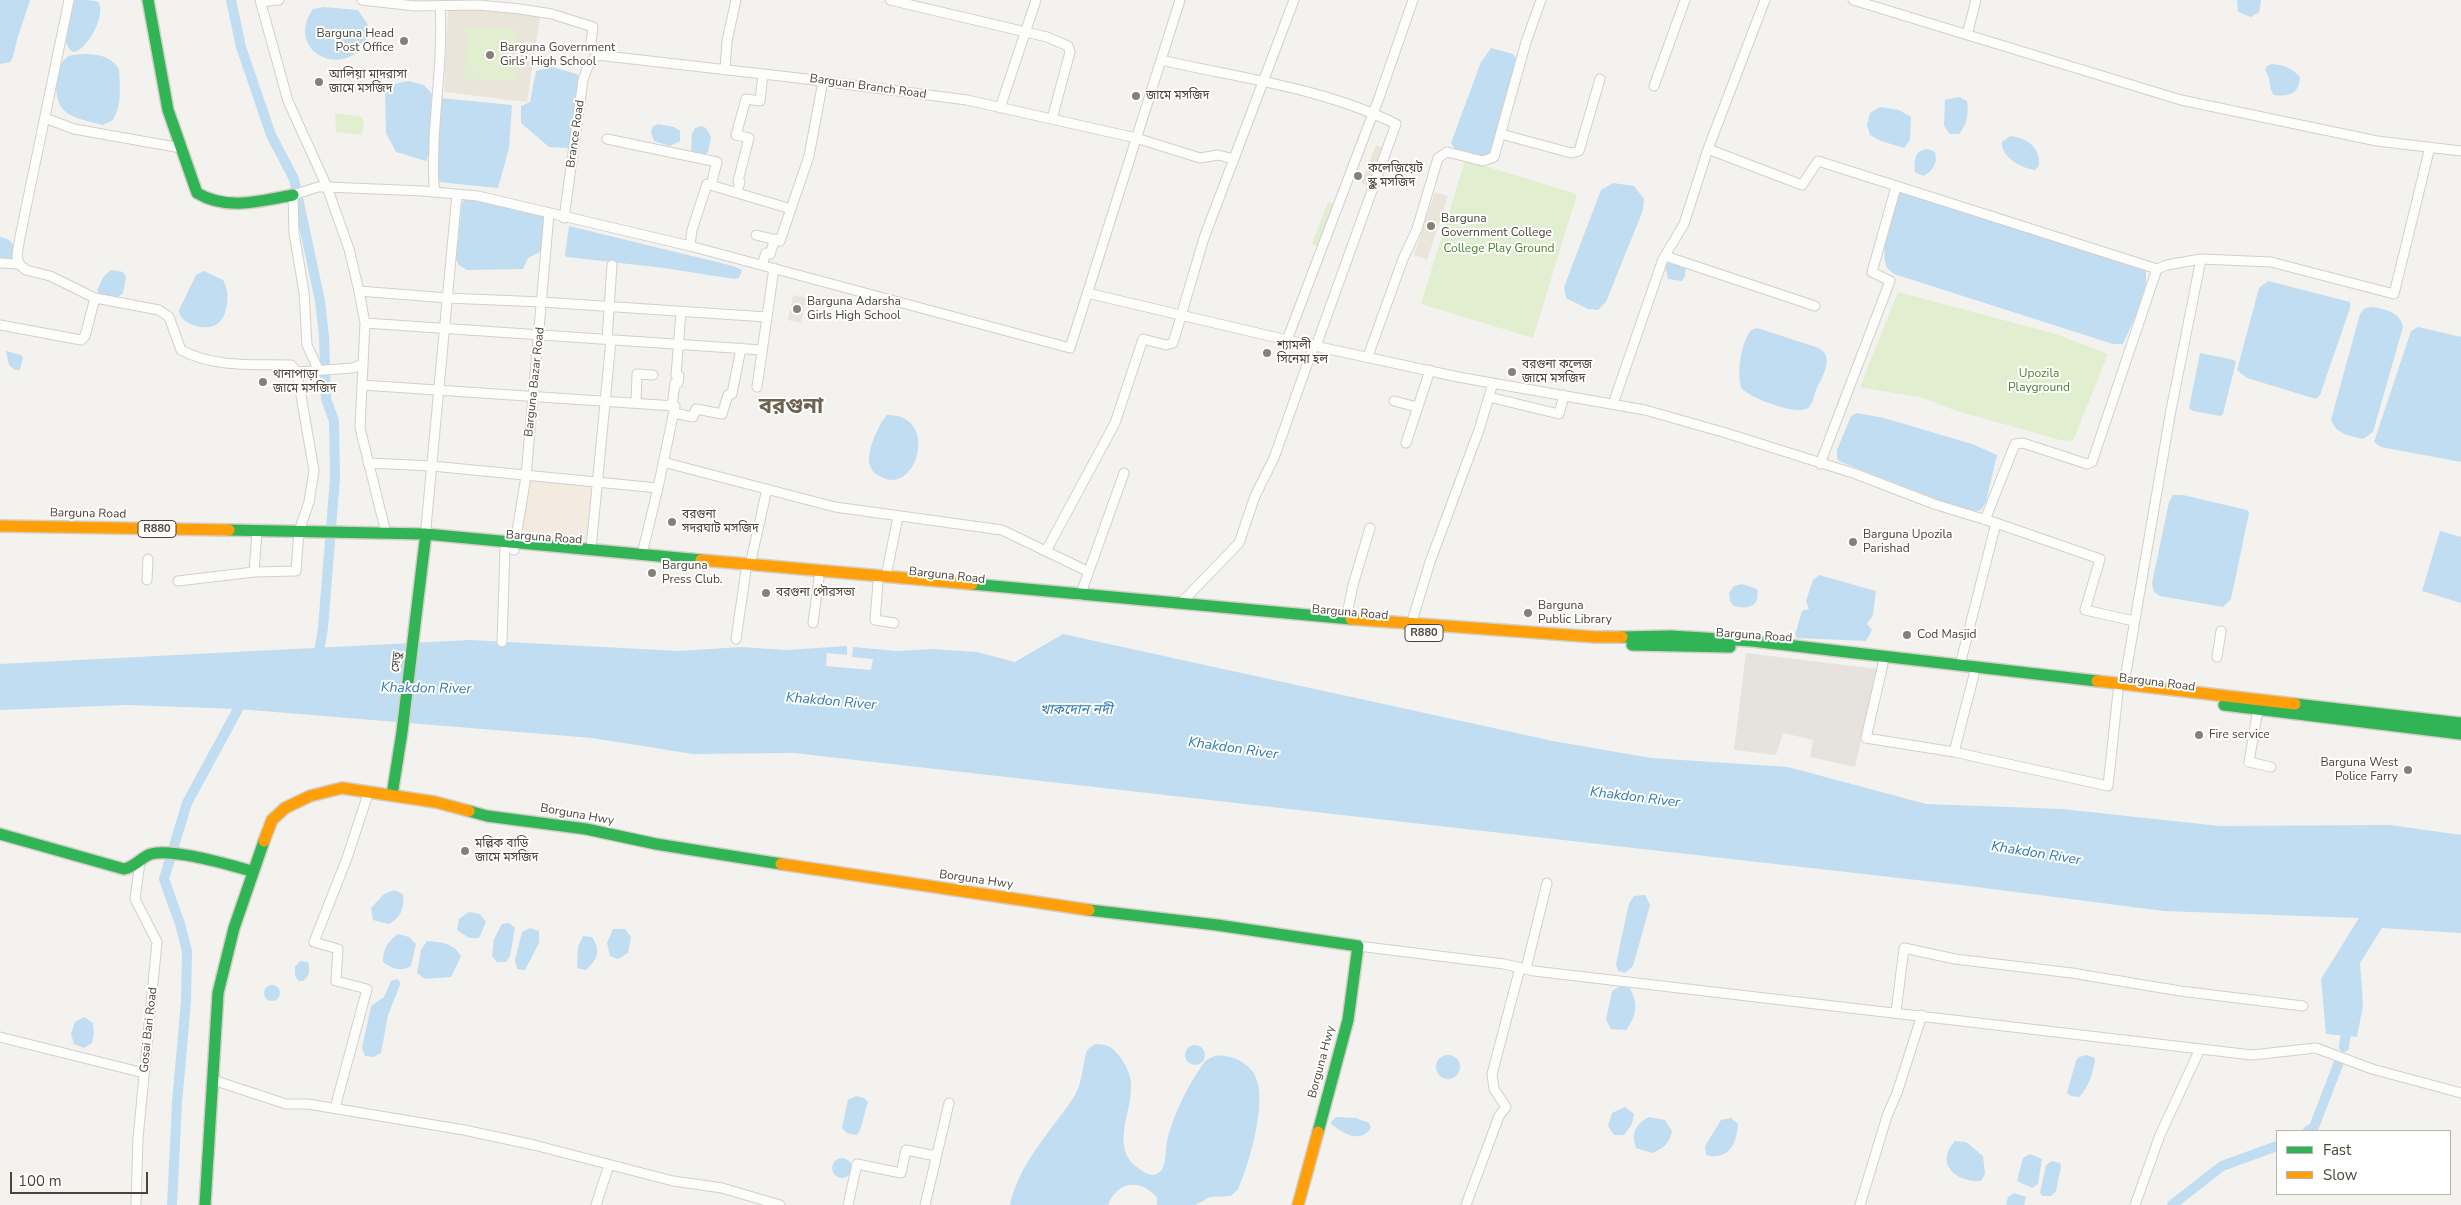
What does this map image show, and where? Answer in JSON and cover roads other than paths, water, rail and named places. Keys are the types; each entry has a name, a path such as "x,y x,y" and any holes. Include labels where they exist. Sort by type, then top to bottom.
{"main road":[{"path":"148,0 168,110 198,193 204,199 215,202 246,203 293,195"},
{"name":"Barguna Road","path":"0,526 386,533 512,547 1411,625 1596,637 1715,638 1960,665 2258,709 2461,734"},
{"name":"সেতু","path":"392,795 402,732 425,537"},
{"name":"Barguna Road","path":"512,547 591,549 819,578 882,579 1078,603 1456,636 1558,644 1741,647 1974,675 2461,723"},
{"name":"Borguna Hwy","path":"205,1205 218,993 234,928 252,872 272,820 285,808 310,796 342,788 435,802 487,816 586,829 656,844 711,851 820,872 1145,918 1217,924 1358,946 1348,1020 1298,1205"},
{"path":"0,834 124,869 134,868 150,854 166,854 186,858 203,858 252,872"}],"street":[{"path":"69,0 18,247 17,256 19,264 26,270 50,276 95,298 159,310 169,317 181,350 192,356 225,364 291,365 297,372 314,471 310,502 299,532 296,571 254,572 178,581"},
{"path":"278,0 261,1 288,101 349,249 360,291 365,323 360,428 386,533"},
{"path":"362,0 440,6 521,4 593,27 591,42 597,55"},
{"path":"726,70 727,41 736,0"},
{"path":"890,0 1058,41 1070,48 1052,119"},
{"path":"1000,108 1036,0"},
{"path":"318,369 307,345 304,292 294,233 293,195 323,187 435,192 478,196 564,218 690,246 1070,348 1180,0"},
{"path":"1046,551 1115,423 1143,339 1170,345 1173,343 1179,315 1204,238 1294,0"},
{"path":"1288,340 1373,114 1413,0"},
{"path":"1368,356 1403,259 1417,229 1438,158 1446,152 1483,161 1491,160 1496,153 1526,42 1541,0"},
{"path":"1654,86 1685,0"},
{"path":"1613,404 1665,256 1684,224 1708,149 1766,0"},
{"path":"1853,0 2181,100 2377,141 2461,151"},
{"path":"1967,35 1976,0"},
{"path":"435,192 433,178 435,105 441,58 440,6"},
{"name":"Barguan Branch Road","path":"597,55 967,100 1136,138 1200,158 1218,155 1234,160"},
{"name":"Brance Road","path":"564,218 583,80 588,66 597,55"},
{"path":"1161,60 1313,93 1373,114 1396,125 1273,461 1255,496 1239,543 1181,604"},
{"path":"737,192 749,138 736,135 746,99 760,101 764,74"},
{"path":"1501,134 1571,153 1579,151 1600,79"},
{"path":"756,236 780,240 809,156 823,81"},
{"path":"45,118 74,129 181,148"},
{"path":"607,140 717,162 711,185"},
{"path":"1708,149 1802,185 1818,161 2156,269 2201,258 2271,262 2394,294 2430,147"},
{"path":"690,246 692,230 707,184 791,208"},
{"path":"1820,464 1890,281 1872,272 1896,187"},
{"path":"425,537 457,194"},
{"name":"Barguna Bazar Road","path":"502,642 512,547 526,476 540,335 549,214"},
{"path":"762,265 766,253 770,254 774,239"},
{"path":"1665,256 1815,306"},
{"path":"1883,664 1866,738 1954,752 2108,786 2121,688 2170,410 2201,258"},
{"path":"0,263 19,264"},
{"path":"591,549 605,400 612,265"},
{"path":"757,387 774,268"},
{"path":"1985,520 2015,444 2023,443 2087,464 2093,461 2156,269"},
{"path":"360,291 766,317"},
{"path":"1087,293 1288,340 1430,370 1613,404 1726,433 1856,474 1934,504 2100,559 2085,610 2134,621"},
{"path":"0,325 81,340 85,336 95,298"},
{"path":"642,554 664,462 673,409 675,383 678,383 679,376 676,374 681,312"},
{"path":"365,323 762,350"},
{"path":"362,384 636,403 673,409 693,417 696,409 722,414 728,395 732,394 741,348"},
{"path":"297,372 353,368 362,364"},
{"path":"1406,443 1430,370"},
{"path":"636,403 637,374 652,375"},
{"path":"1411,625 1430,562 1493,383"},
{"path":"1489,397 1559,414 1564,395"},
{"path":"1394,401 1417,407"},
{"path":"664,462 835,506 898,517 1002,530 1088,571"},
{"path":"368,463 432,466 658,488"},
{"path":"1080,596 1124,473"},
{"path":"736,639 748,568 767,489"},
{"path":"894,622 875,620 882,579 898,517"},
{"path":"1960,665 1996,523"},
{"path":"1346,619 1353,585 1370,528"},
{"path":"254,572 256,530"},
{"path":"148,559 148,580"},
{"path":"813,622 819,578"},
{"path":"2217,657 2221,631"},
{"path":"1954,752 1974,675"},
{"path":"2258,709 2249,762 2271,767"},
{"path":"335,1108 367,990 336,982 338,949 314,942 347,858 369,791"},
{"name":"Gosai Bari Road","path":"136,1205 138,1138 157,942 135,899 140,862"},
{"path":"1466,1205 1499,1116 1506,1107 1494,1089 1492,1074 1548,883"},
{"path":"1358,946 1522,969 2252,1055 2316,1048 2372,1069 2461,1092"},
{"path":"1896,1012 1904,948 1955,959 2072,973 2180,991 2303,1006"},
{"path":"1860,1205 1887,1116 1897,1094 1922,1015"},
{"path":"0,1037 144,1073"},
{"path":"2135,1205 2160,1135 2200,1049"},
{"path":"212,1080 286,1104 335,1108 403,1122 473,1132 534,1145 672,1181 722,1188 780,1205"},
{"path":"924,1205 949,1102"},
{"path":"848,1205 857,1164 901,1173 906,1150 936,1156"},
{"path":"596,1205 609,1165"}],"water":[{"path":"0,0 30,0 13,57 10,62 0,64"},
{"path":"75,0 98,2 100,14 98,23 89,39 84,46 73,52 68,48 65,35 67,19"},
{"path":"2237,0 2261,0 2259,12 2251,17 2238,12"},
{"path":"324,7 358,10 368,25 365,42 354,54 342,59 330,59 319,55 310,47 306,37 306,24 313,9"},
{"path":"1491,48 1513,54 1517,60 1493,153 1488,158 1456,151 1451,143 1481,62"},
{"path":"81,54 107,58 119,69 120,95 118,108 113,120 103,125 74,117 61,107 58,101 56,85 59,69 66,58"},
{"path":"2272,64 2288,68 2300,77 2295,91 2289,95 2274,95 2265,70 2267,66"},
{"path":"552,67 577,74 580,78 569,148 549,147 521,123 521,106 530,102 536,71"},
{"path":"409,81 424,85 432,94 429,153 426,161 396,152 386,133 385,92 394,84"},
{"path":"1959,97 1967,101 1967,119 1959,134 1950,134 1944,126 1945,100"},
{"path":"440,98 512,105 509,148 498,188 438,182"},
{"path":"1880,107 1899,110 1911,117 1910,140 1904,148 1881,141 1870,135 1867,125 1870,113"},
{"path":"658,124 674,127 680,131 680,141 670,146 654,141 651,132 653,126"},
{"path":"701,126 706,128 711,137 708,152 703,157 691,151 692,134 695,128"},
{"path":"2010,136 2027,141 2035,149 2038,154 2039,166 2035,170 2024,167 2008,157 2002,142"},
{"path":"1928,149 1935,152 1936,160 1930,172 1923,176 1915,172 1915,160 1920,151"},
{"path":"1613,183 1634,186 1644,199 1643,210 1606,302 1598,310 1588,309 1566,298 1564,287 1601,190"},
{"path":"1903,191 2141,267 2146,272 2146,284 2136,315 2123,344 2113,344 1894,274 1886,265 1885,237 1890,214 1898,196"},
{"path":"465,198 543,214 545,218 542,251 528,258 523,269 467,270 459,265 456,260 462,203"},
{"path":"569,226 733,266 742,270 739,278 734,279 664,268 567,257 565,255"},
{"path":"0,237 8,239 14,250 14,258 9,265 0,265"},
{"path":"1671,260 1686,264 1685,276 1682,281 1668,279 1665,265 1666,261"},
{"path":"111,270 123,272 126,277 123,293 117,298 100,295 97,290 104,276"},
{"path":"204,271 223,280 227,292 225,314 216,325 210,327 190,324 182,318 179,310 196,275"},
{"path":"2268,281 2350,302 2350,308 2320,395 2316,399 2247,378 2237,370 2259,288"},
{"path":"2373,307 2396,315 2402,322 2403,327 2373,432 2363,439 2340,431 2333,425 2331,420 2360,314 2365,308"},
{"path":"2418,327 2461,337 2461,462 2381,447 2374,442 2411,331"},
{"path":"1757,328 1816,347 1826,355 1827,361 1824,373 1808,408 1794,410 1784,408 1755,397 1742,389 1739,375 1742,350 1751,330"},
{"path":"6,351 21,355 23,358 20,370 15,370 9,365"},
{"path":"2200,353 2236,362 2223,414 2220,416 2193,411 2189,408"},
{"path":"1857,413 1884,418 1972,444 1997,455 1986,502 1981,510 1973,512 1947,503 1837,459 1837,450 1851,416"},
{"path":"887,415 903,418 913,426 918,437 918,450 914,463 907,473 898,479 886,479 877,475 873,472 869,463 873,441"},
{"path":"2173,495 2183,495 2247,510 2249,513 2231,599 2223,607 2160,596 2154,592 2152,583 2169,502"},
{"path":"2440,531 2461,537 2461,603 2422,591"},
{"path":"1819,575 1876,591 1873,615 1867,624 1872,630 1866,641 1797,638 1795,635 1802,611 1809,609 1806,601 1813,580"},
{"path":"1742,584 1757,589 1758,595 1755,603 1748,607 1734,606 1730,601 1729,593 1734,586"},
{"name":"খাকদোন নদী","path":"1063,634 1553,741 1651,758 1788,767 1926,804 2062,809 2220,826 2390,825 2461,835 2461,933 2382,928 2360,963 2363,1005 2357,1037 2326,1034 2321,979 2359,918 2164,911 1961,885 794,753 693,754 592,738 238,709 126,705 0,710 0,664 470,640 679,651 741,647 786,650 847,646 847,655 827,653 826,666 871,670 873,659 852,657 853,647 897,651 933,649 977,652 1015,662"},
{"path":"394,890 403,894 403,908 397,918 389,924 373,920 371,908 384,894"},
{"path":"1645,895 1650,905 1633,966 1625,973 1618,971 1616,964 1629,903 1634,896"},
{"path":"469,912 480,914 486,922 479,938 469,938 457,930 459,919"},
{"path":"509,923 515,928 510,956 506,962 497,962 492,956 494,939 502,924"},
{"path":"530,928 539,931 539,943 525,970 517,969 515,960 522,932"},
{"path":"613,929 625,929 631,937 628,953 618,959 610,956 607,943"},
{"path":"398,934 409,937 416,944 411,966 403,969 393,968 383,962 386,946"},
{"path":"583,936 592,937 597,947 596,958 586,970 577,968 578,947"},
{"path":"427,941 450,946 461,956 451,977 425,979 417,973 421,950"},
{"path":"300,961 308,962 309,967 308,975 303,981 299,981 295,976 295,967"},
{"path":"397,979 400,985 388,1015 381,1053 373,1057 365,1056 362,1048 371,1006 384,997 391,981"},
{"path":"269,985 275,985 280,990 278,999 269,1001 264,996 264,990"},
{"path":"1620,986 1630,988 1635,1005 1634,1015 1626,1030 1611,1029 1606,1020 1612,991"},
{"path":"84,1017 93,1023 94,1034 92,1043 84,1048 74,1044 71,1034 75,1022"},
{"path":"1095,1044 1106,1045 1112,1048 1127,1068 1131,1085 1124,1132 1125,1151 1138,1168 1153,1175 1162,1170 1165,1162 1168,1136 1174,1118 1182,1099 1203,1064 1215,1056 1226,1056 1242,1062 1252,1070 1259,1089 1258,1118 1242,1178 1238,1189 1231,1196 1210,1197 1195,1205 1157,1205 1157,1198 1151,1192 1144,1187 1130,1185 1117,1191 1108,1205 1010,1205 1014,1189 1028,1161 1075,1095 1080,1084 1087,1050"},
{"path":"1195,1045 1202,1048 1205,1055 1202,1062 1195,1065 1188,1062 1185,1055 1188,1048"},
{"path":"1448,1055 1457,1058 1460,1067 1457,1076 1448,1079 1439,1076 1436,1067 1439,1058"},
{"path":"2087,1055 2095,1058 2090,1079 2079,1097 2071,1096 2067,1093 2076,1061 2079,1057"},
{"path":"856,1096 864,1098 868,1102 857,1135 847,1133 842,1128 848,1100"},
{"path":"1625,1107 1634,1114 1632,1124 1624,1135 1614,1135 1608,1126 1612,1113"},
{"path":"1336,1117 1356,1118 1369,1123 1371,1128 1362,1136 1351,1136 1340,1131 1330,1123"},
{"path":"1649,1117 1665,1120 1672,1131 1665,1145 1652,1153 1636,1148 1634,1137 1638,1126"},
{"path":"1731,1118 1738,1124 1736,1138 1730,1149 1720,1156 1706,1155 1705,1146 1721,1120"},
{"path":"1955,1141 1966,1142 1983,1156 1985,1174 1981,1181 1963,1179 1956,1175 1947,1164 1949,1149"},
{"path":"2030,1154 2042,1159 2038,1184 2032,1188 2017,1181 2023,1158"},
{"path":"838,1158 846,1158 852,1164 852,1172 846,1178 838,1178 832,1172 832,1164"},
{"path":"2052,1161 2060,1163 2061,1167 2056,1191 2051,1196 2042,1196 2040,1193 2046,1165"},
{"path":"2014,1193 2026,1197 2024,1205 2006,1205 2008,1197"}],"waterway":[{"path":"231,0 241,47 271,135 294,179 320,301 324,336 326,399 334,421 335,478 323,628 318,659"},
{"path":"172,1205 177,1103 186,1001 187,951 180,924 164,879 187,803 238,709"},
{"path":"2344,1047 2347,1024"},
{"path":"2310,1130 2314,1127 2339,1062"},
{"path":"2172,1205 2222,1166 2276,1146"}],"place":[{"name":"Barguna Head Post Office","path":"404,41"},
{"name":"Barguna Government Girls' High School","path":"490,55"},
{"name":"আলিয়া মাদরাসা জামে মসজিদ","path":"319,82"},
{"name":"জামে মসজিদ","path":"1136,96"},
{"name":"কলেজিয়েট স্কুল মসজিদ","path":"1358,176"},
{"name":"Barguna Government College","path":"1431,226"},
{"name":"Barguna Adarsha Girls High School","path":"797,309"},
{"name":"শ্যামলী সিনেমা হল","path":"1267,353"},
{"name":"বরগুনা কলেজ জামে মসজিদ","path":"1512,372"},
{"name":"থানাপাড়া জামে মসজিদ","path":"263,382"},
{"name":"বরগুনা সদরঘাট মসজিদ","path":"672,522"},
{"name":"Barguna Upozila Parishad","path":"1853,542"},
{"name":"Barguna Press Club.","path":"652,573"},
{"name":"বরগুনা পৌরসভা","path":"766,593"},
{"name":"Barguna Public Library","path":"1528,613"},
{"name":"Cod Masjid","path":"1907,635"},
{"name":"Fire service","path":"2199,735"},
{"name":"Barguna West Police Farry","path":"2408,770"},
{"name":"মল্লিক বাড়ি জামে মসজিদ","path":"465,851"}],"district":[{"name":"বরগুনা","path":"791,408"}],"park label":[{"name":"College Play Ground","path":"1499,249"},
{"name":"Upozila Playground","path":"2039,381"}],"water label":[{"name":"Khakdon River","path":"426,689"},
{"name":"Khakdon River","path":"831,702"},
{"name":"Khakdon River","path":"1233,749"},
{"name":"Khakdon River","path":"1635,798"},
{"name":"Khakdon River","path":"2036,854"}]}
